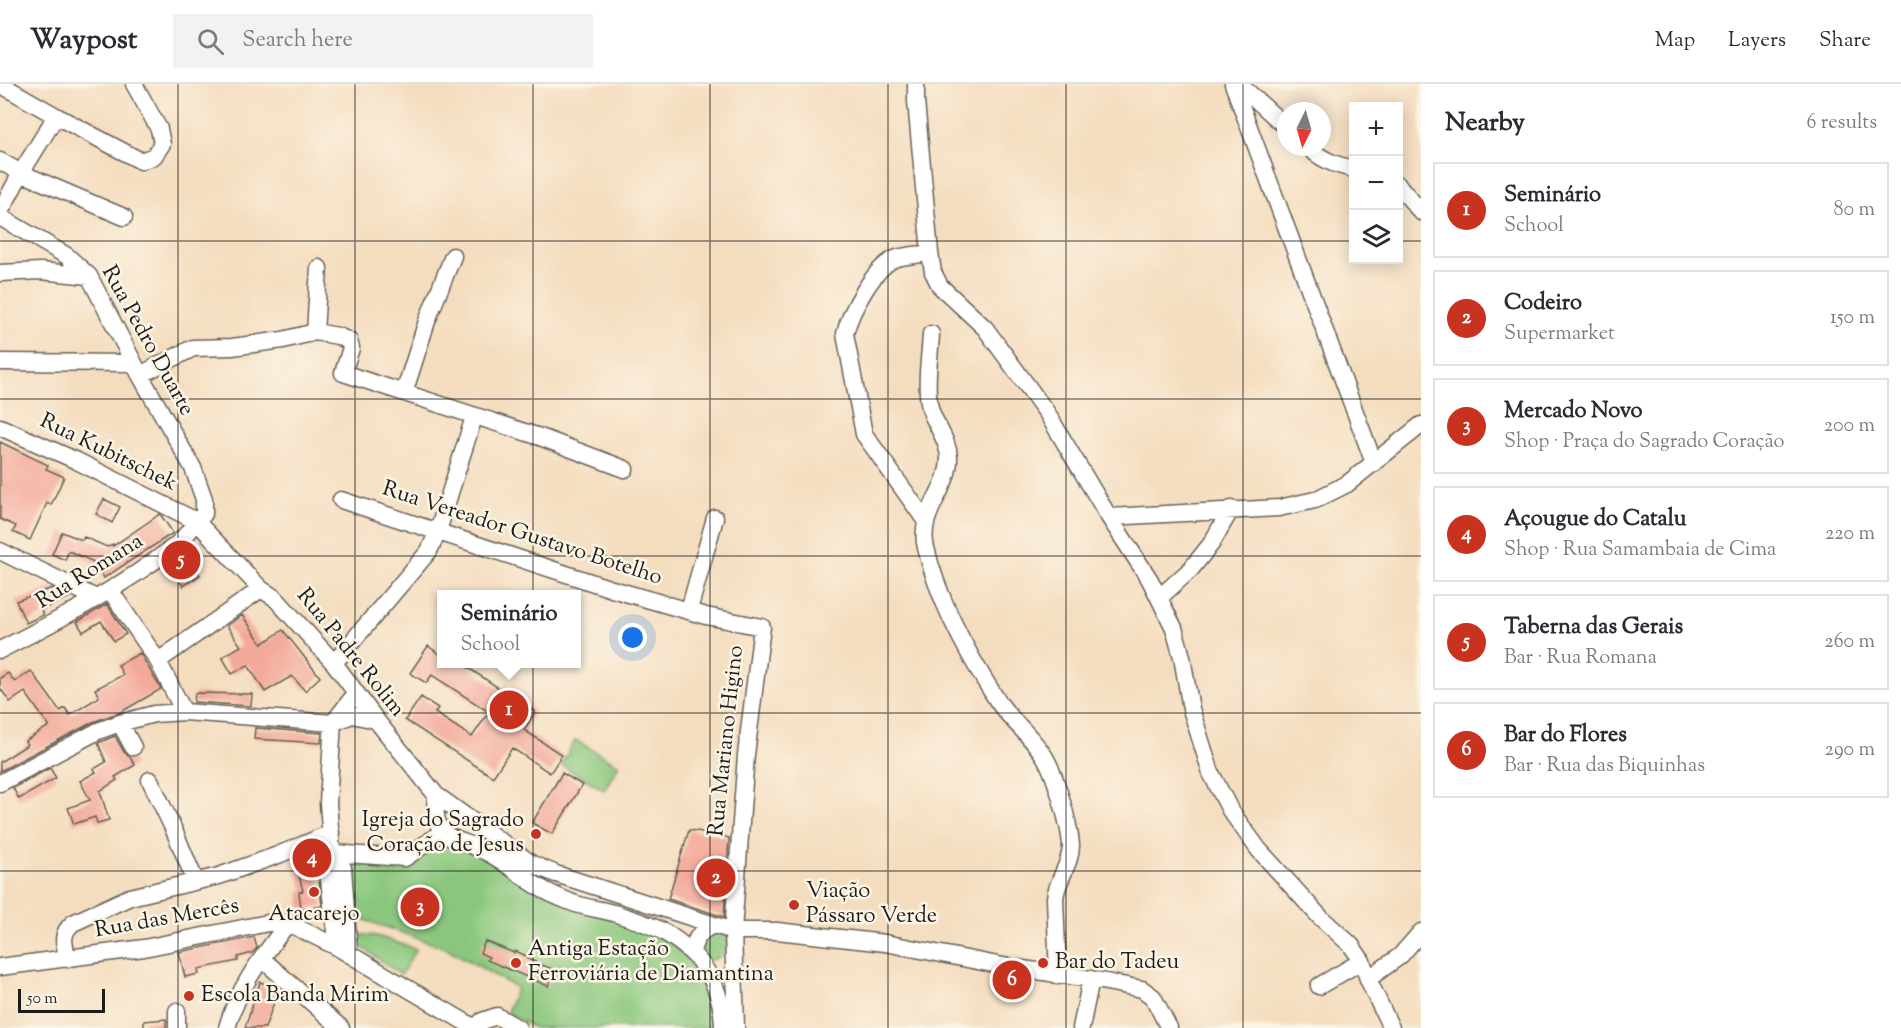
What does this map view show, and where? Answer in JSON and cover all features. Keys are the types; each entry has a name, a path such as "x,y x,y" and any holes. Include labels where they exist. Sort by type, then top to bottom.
{"street":[{"path":"0,84 141,161 154,156 162,144 159,129 134,84"},
{"path":"916,84 915,102 930,253 933,272 940,286 985,328 1047,413 1109,517 1150,580 1174,628 1182,657 1191,709 1211,773 1230,810 1259,850 1320,917 1351,945 1362,961 1391,1028"},
{"path":"1233,84 1374,463"},
{"path":"1239,84 1277,119"},
{"path":"0,214 21,173 56,116"},
{"path":"1319,156 1334,165 1349,168"},
{"path":"0,161 21,173 124,217"},
{"path":"1403,191 1421,212"},
{"name":"Rua Pedro Duarte","path":"0,214 67,256 89,276 136,369 193,468 204,499 204,514 196,521"},
{"path":"925,520 864,434 845,334 873,278 886,264 896,258 930,253"},
{"path":"404,393 427,321 453,256"},
{"path":"315,332 319,268"},
{"path":"0,273 41,271 89,276"},
{"path":"0,362 136,369 193,348 232,347 283,340 315,332 338,336 349,341 351,348 343,373 540,437 625,469"},
{"path":"931,334 928,391 930,410 946,443 949,457 946,474 925,520 925,546 943,599 972,656 998,701 1046,759 1058,792 1070,835 1071,850 1056,885 1054,898 1058,976"},
{"path":"334,663 429,551 438,531 474,417"},
{"path":"1109,517 1279,508 1315,500 1347,484 1421,425"},
{"name":"Rua Kubitschek","path":"0,427 75,460 196,521"},
{"name":"Rua Vereador Gustavo Botelho","path":"341,500 612,589 706,616 762,627"},
{"path":"1159,598 1191,569 1211,544 1231,509"},
{"path":"689,610 715,518"},
{"name":"Rua Padre Rolim","path":"196,521 261,589 275,598 334,663 436,795 532,864 556,874 714,925"},
{"name":"Rua Romana","path":"0,650 103,594 178,543 196,521"},
{"path":"0,551 103,594 158,661 184,712"},
{"path":"158,661 261,589"},
{"name":"Rua Mariano Higino","path":"736,1028 733,939 746,754 762,627"},
{"path":"343,950 328,871 332,853 328,803 333,723 356,693"},
{"path":"0,783 120,723 154,714 184,712 333,723 352,715 376,720"},
{"path":"120,723 133,747"},
{"path":"150,780 195,880"},
{"path":"436,795 435,822 444,834 491,855 540,888 571,902 662,930 698,958 722,959 733,939"},
{"path":"332,853 405,858 458,828 461,814"},
{"path":"68,959 64,935 73,922 130,897 219,876 331,833"},
{"path":"227,1028 241,990 288,922 343,950 476,1028 482,1021 497,1016 518,1028"},
{"name":"Rua das Mercês","path":"0,967 144,948 268,923 288,922"},
{"path":"723,1028 723,1016 717,990 698,958 694,942 705,928 714,925 733,939 777,931 885,943 1142,990 1153,997 1169,1028"},
{"path":"1368,979 1400,956 1421,932"},
{"path":"262,959 341,1028"},
{"path":"1319,986 1362,961"},
{"path":"1081,1028 1091,979"}],"green space":[{"path":"575,740 619,765 604,790 561,765"},
{"path":"443,839 659,934 695,960 710,989 716,1028 534,1028 507,1012 517,988 448,949 351,915 348,861 406,864"},
{"path":"704,931 730,933 727,952 718,958 704,961 697,944"},
{"path":"353,934 377,936 416,949 401,975 352,940"}],"building":[{"path":"0,442 48,465 46,469 64,477 51,505 47,503 30,540 13,532 16,526 0,519"},
{"path":"104,499 120,507 112,523 96,514"},
{"path":"160,514 173,533 104,578 94,562 69,551 65,560 52,554 62,532 82,540 84,537 107,547 113,544 113,546"},
{"path":"185,552 200,575 183,586 168,564"},
{"path":"52,588 70,597 41,610 43,615 26,623 16,601"},
{"path":"107,604 126,634 114,641 101,621 83,632 77,622"},
{"path":"242,615 262,644 283,630 320,677 305,691 292,676 265,692 248,665 232,674 222,657 241,646 227,626"},
{"path":"428,646 437,652 437,668 469,668 535,712 524,730 562,755 550,773 512,748 493,777 405,720 421,697 438,708 435,713 472,737 489,712 432,675 426,683 410,673"},
{"path":"140,653 161,689 121,712 93,722 0,771 0,762 27,745 25,741 49,726 25,692 10,702 0,688 0,678 8,673 15,682 31,671 60,711 65,708 70,715 99,697 95,689 123,675 118,665"},
{"path":"195,693 252,694 251,706 194,702"},
{"path":"255,728 322,733 321,743 254,739"},
{"path":"115,736 135,765 115,777 117,780 100,791 109,820 97,823 95,817 74,824 68,808 90,800 80,781 96,772 94,769 106,762 98,743"},
{"path":"50,768 56,778 19,799 13,788"},
{"path":"562,773 582,785 552,834 532,823"},
{"path":"689,830 729,838 724,917 668,899"},
{"path":"318,854 322,906 301,909 299,892 303,891 295,860"},
{"path":"254,937 257,948 252,953 238,957 238,961 198,969 199,974 185,977 179,952"},
{"name":"Antiga Estação Ferroviária de Diamantina","path":"485,941 514,953 515,951 554,970 548,986 487,960 489,957 480,953"},
{"path":"260,982 279,988 265,1028 245,1028"},
{"path":"166,1019 166,1028 144,1028 144,1021"}],"place":[{"name":"Taberna das Gerais","path":"181,560"},
{"name":"Seminário","path":"509,710"},
{"name":"Igreja do Sagrado Coração de Jesus","path":"536,834"},
{"name":"Açougue do Catalu","path":"312,858"},
{"name":"Codeiro","path":"716,878"},
{"name":"Atacarejo","path":"314,892"},
{"name":"Viação Pássaro Verde","path":"794,905"},
{"name":"Mercado Novo","path":"420,907"},
{"name":"Antiga Estação Ferroviária de Diamantina","path":"516,963"},
{"name":"Bar do Tadeu","path":"1043,963"},
{"name":"Bar do Flores","path":"1012,980"},
{"name":"Escola Banda Mirim","path":"189,996"}]}
